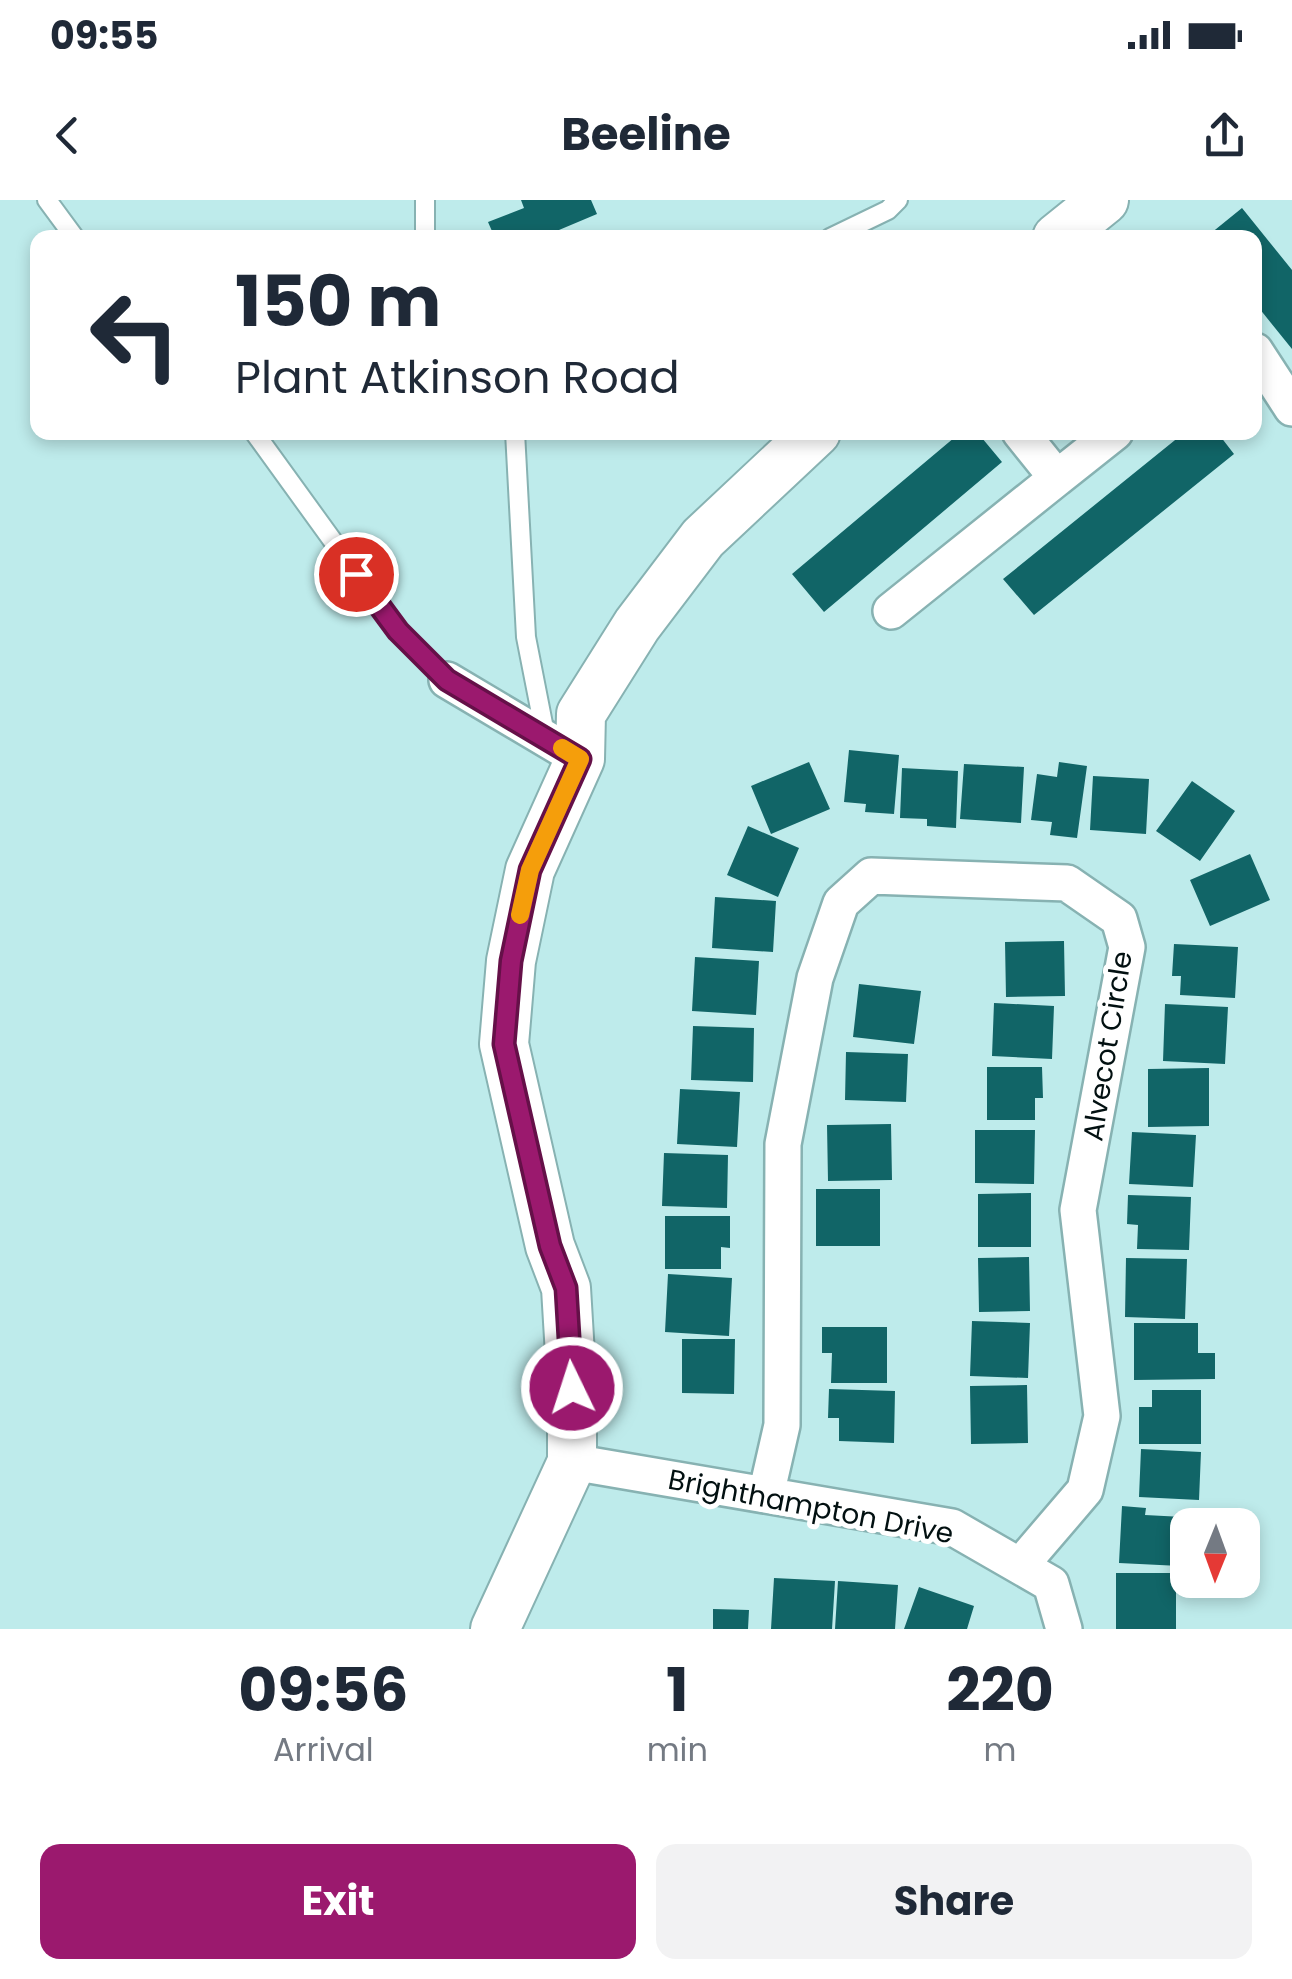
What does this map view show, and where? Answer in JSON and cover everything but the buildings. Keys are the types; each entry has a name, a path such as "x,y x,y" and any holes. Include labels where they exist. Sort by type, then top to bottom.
{"street":[{"path":"1066,230 1104,200"},
{"path":"1262,362 1292,408"},
{"path":"495,1629 572,1462 566,1288 550,1246 504,1044 511,961 530,870 563,749 637,625 703,538 807,440"},
{"path":"1026,440 1057,478"},
{"path":"891,610 1105,440"},
{"path":"447,680 563,749"},
{"name":"Alvecot Circle","path":"766,1495 782,1425 783,1144 815,978 841,902 871,876 1066,883 1119,919 1128,947 1078,1210 1102,1416 1085,1490 1020,1566"},
{"name":"Brighthampton Drive","path":"572,1462 952,1526 1051,1584 1064,1629"}],"lane":[{"path":"48,200 69,230"},
{"path":"425,230 426,200"},
{"path":"847,230 888,210 898,200"},
{"path":"260,440 398,631 447,680"},
{"path":"515,440 526,637 563,749"}],"slow traffic":[{"path":"520,915 530,870 580,759 562,748"}],"route":[{"path":"356,574 398,631 447,680 580,759 530,870 511,961 504,1044 550,1246 566,1288 572,1388"}]}
